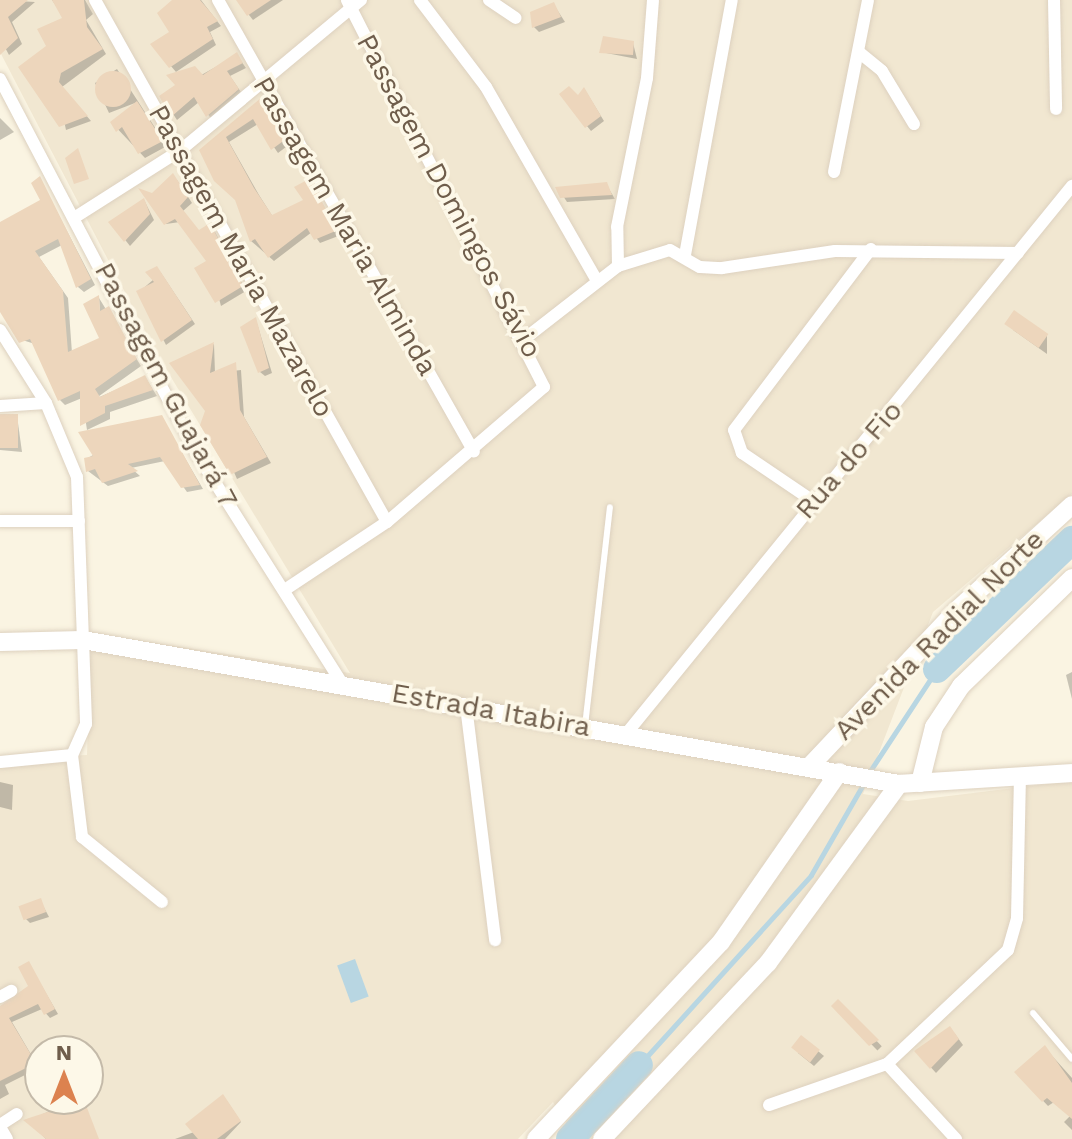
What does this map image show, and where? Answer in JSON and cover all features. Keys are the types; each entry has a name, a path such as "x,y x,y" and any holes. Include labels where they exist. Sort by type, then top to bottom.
{"main road":[{"name":"Avenida Radial Norte","path":"809,767 956,611 1072,505"},
{"name":"Avenida Radial Norte","path":"920,783 934,727 961,686 1072,578"},
{"name":"Estrada Itabira","path":"0,642 83,640 899,784 1072,773"},
{"name":"Avenida Radial Norte","path":"536,1139 721,942 839,772"},
{"path":"602,1139 768,963 899,784"}],"street":[{"name":"Passagem Maria Mazarelo","path":"95,0 182,149 387,522"},
{"name":"Passagem Maria Alminda","path":"218,0 474,452"},
{"path":"420,0 501,111 596,279"},
{"path":"489,0 516,18"},
{"path":"618,266 617,227 647,78 653,0"},
{"path":"685,255 732,0"},
{"path":"834,172 860,53 868,0"},
{"path":"1054,0 1056,109"},
{"path":"77,216 182,149 264,84 352,2"},
{"name":"Passagem Domingos Sávio","path":"352,2 542,374 541,395 474,452"},
{"path":"860,53 882,71 914,124"},
{"name":"Passagem Guajará 7","path":"0,79 77,216 197,454 286,589 343,685"},
{"name":"Rua do Fio","path":"626,734 1072,186"},
{"path":"523,340 596,279 618,266 670,250 685,255 700,267 722,268 835,251 871,249 1018,253"},
{"path":"813,501 742,453 734,430 871,249"},
{"path":"0,330 46,403 77,477 86,724 72,755 82,837 162,902"},
{"path":"0,406 46,403"},
{"path":"286,589 387,522 474,452"},
{"path":"0,521 79,521"},
{"path":"466,706 495,940"},
{"path":"0,762 72,755"},
{"path":"769,1105 887,1064 1014,941 1020,777"},
{"path":"887,1064 956,1139"},
{"path":"7,1139 0,1126 17,1114"}],"lane":[{"path":"585,727 610,507"},
{"path":"1033,1013 1072,1059"}],"shaded area":[{"path":"0,0 1072,0 1072,494 933,612 863,794 908,801 1072,781 1072,1139 576,1139 553,1102 518,1139 0,1139 0,758 87,755 91,633 350,673 157,354 0,52"}],"water":[{"path":"355,959 369,997 351,1003 337,965"}],"building":[{"path":"0,0 28,0 8,17 18,38 0,55"},
{"path":"52,0 84,0 87,27 103,49 61,73 59,82 88,116 59,127 18,67 46,46 37,29 62,18"},
{"path":"172,0 200,0 218,21 207,27 213,39 169,68 150,44 169,32 157,13"},
{"path":"236,0 271,0 247,16"},
{"path":"554,2 561,17 532,28 530,12"},
{"path":"603,36 634,41 633,55 599,53"},
{"path":"237,52 243,63 227,71 239,89 206,117 194,97 171,117 159,96 175,85 166,75 195,66 203,75"},
{"path":"113,71 126,76 131,89 126,102 113,107 100,102 95,89 100,76"},
{"path":"569,86 578,95 584,87 601,116 585,128 559,94"},
{"path":"262,97 286,139 271,150 253,119 226,137 254,188 272,215 303,200 294,187 309,179 338,230 314,240 307,228 268,258 255,239 250,242 235,200 214,181 199,150"},
{"path":"137,101 163,141 138,154 122,127 116,132 110,122"},
{"path":"78,148 89,179 74,184 65,158"},
{"path":"173,173 188,197 180,206 199,230 210,223 243,286 215,303 194,268 206,261 175,219 164,225 138,188 152,193"},
{"path":"40,176 91,279 76,288 58,239 35,251 63,291 68,352 99,338 83,304 99,295 100,311 109,306 137,359 95,389 100,397 145,375 153,390 105,406 105,413 80,426 80,391 58,401 30,339 19,343 0,312 0,222 40,200 31,183"},
{"path":"607,182 612,195 560,198 555,187"},
{"path":"144,198 150,214 124,242 108,222"},
{"path":"157,266 192,320 161,342 136,291 154,282 145,272"},
{"path":"1014,310 1048,334 1039,348 1004,324"},
{"path":"256,317 269,368 258,373 240,327"},
{"path":"214,342 210,373 236,362 240,410 267,457 230,475 200,425 205,411 169,363"},
{"path":"0,414 18,414 18,448 0,448"},
{"path":"162,415 200,485 181,488 160,457 128,464 138,471 102,483 95,469 86,472 84,458 93,456 78,432"},
{"path":"41,898 46,912 24,920 18,906"},
{"path":"29,961 55,1009 44,1015 38,1004 9,1018 24,1043 24,1069 0,1081 0,1006 28,986 18,967"},
{"path":"838,999 879,1040 869,1046 831,1006"},
{"path":"950,1026 959,1039 930,1069 914,1051"},
{"path":"801,1035 820,1050 810,1062 791,1048"},
{"path":"1045,1045 1072,1083 1072,1119 1047,1098 1042,1102 1014,1072"},
{"path":"223,1094 241,1121 217,1139 198,1139 185,1124"},
{"path":"38,1115 90,1115 99,1139 46,1139 23,1120"}],"waterway":[{"path":"937,669 1072,540"},
{"path":"868,774 937,669"},
{"path":"639,1065 811,875 864,783"},
{"path":"570,1139 639,1065"}]}
